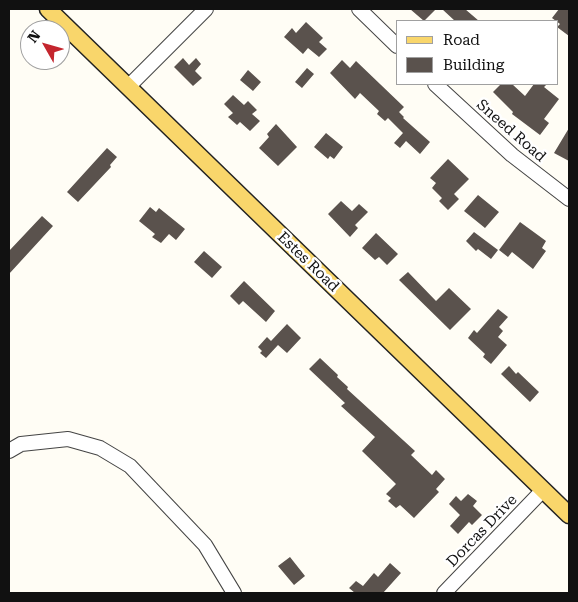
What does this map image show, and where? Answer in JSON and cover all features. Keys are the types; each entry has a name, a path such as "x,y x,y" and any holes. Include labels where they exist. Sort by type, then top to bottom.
{"main road":[{"name":"Estes Road","path":"48,9 569,515"}],"street":[{"path":"128,87 206,9"},
{"path":"359,9 396,45"},
{"name":"Sneed Road","path":"436,85 512,156 569,199"},
{"path":"9,451 21,444 68,440 100,448 130,466 205,544 234,593"},
{"name":"Dorcas Drive","path":"444,593 543,490"}],"building":[{"path":"410,9 436,9 425,20"},
{"path":"442,9 465,9 478,20 454,20"},
{"path":"559,9 569,9 569,36 558,28 560,24 558,20 552,18"},
{"path":"306,22 323,38 319,42 327,49 319,57 308,48 303,54 284,37 292,28 296,33"},
{"path":"183,58 189,65 196,58 201,64 195,71 202,78 193,86 174,67"},
{"path":"342,60 350,68 356,61 404,107 399,112 403,118 430,142 420,154 406,141 400,148 394,143 403,133 388,118 385,121 377,114 379,111 360,93 355,99 330,73"},
{"path":"307,68 314,74 302,88 295,82"},
{"path":"248,70 261,82 253,91 240,80"},
{"path":"500,85 513,85 525,96 533,85 546,85 544,87 559,99 544,119 549,123 540,135 512,114 513,112 493,92"},
{"path":"233,95 244,105 248,101 257,110 252,114 260,121 250,131 240,122 237,125 228,117 233,113 224,104"},
{"path":"276,124 297,147 278,166 259,148 269,137 267,134"},
{"path":"569,128 569,161 554,153"},
{"path":"326,133 343,147 334,159 330,156 328,159 314,147"},
{"path":"107,148 117,157 110,165 111,167 78,202 67,192"},
{"path":"448,159 469,179 454,194 459,199 448,210 439,201 442,198 432,188 436,183 430,178"},
{"path":"478,195 499,212 485,228 464,211"},
{"path":"341,201 352,211 359,204 368,212 355,225 358,228 350,237 328,214"},
{"path":"150,207 156,212 159,208 185,229 176,240 169,234 161,243 152,237 155,234 139,221"},
{"path":"42,216 53,226 9,274 9,251"},
{"path":"520,222 546,241 542,248 546,251 533,269 512,252 508,257 499,250"},
{"path":"474,232 498,250 491,259 478,249 476,251 466,241"},
{"path":"376,233 398,254 387,265 379,257 375,260 362,248"},
{"path":"204,251 222,267 212,278 194,262"},
{"path":"408,272 436,301 449,288 471,309 450,330 399,280"},
{"path":"244,281 275,311 266,322 243,301 239,305 230,296"},
{"path":"498,309 508,317 499,327 503,331 498,337 507,345 491,364 483,357 485,354 468,338 474,330 477,333"},
{"path":"287,324 301,338 287,353 278,345 266,358 260,353 262,351 258,347 267,337 271,341"},
{"path":"320,358 338,375 337,377 348,387 347,389 415,451 411,455 432,475 436,470 445,479 436,489 439,492 414,518 400,505 396,508 388,501 391,498 386,494 396,484 362,451 375,437 341,406 345,403 309,369"},
{"path":"509,366 539,392 530,402 501,374"},
{"path":"468,494 477,501 473,506 482,515 472,525 469,522 458,534 450,526 460,515 449,504 456,496 461,501"},
{"path":"290,557 305,576 294,585 278,566"},
{"path":"390,563 401,573 383,593 355,593 349,588 356,581 363,586 374,573 378,577"}]}
